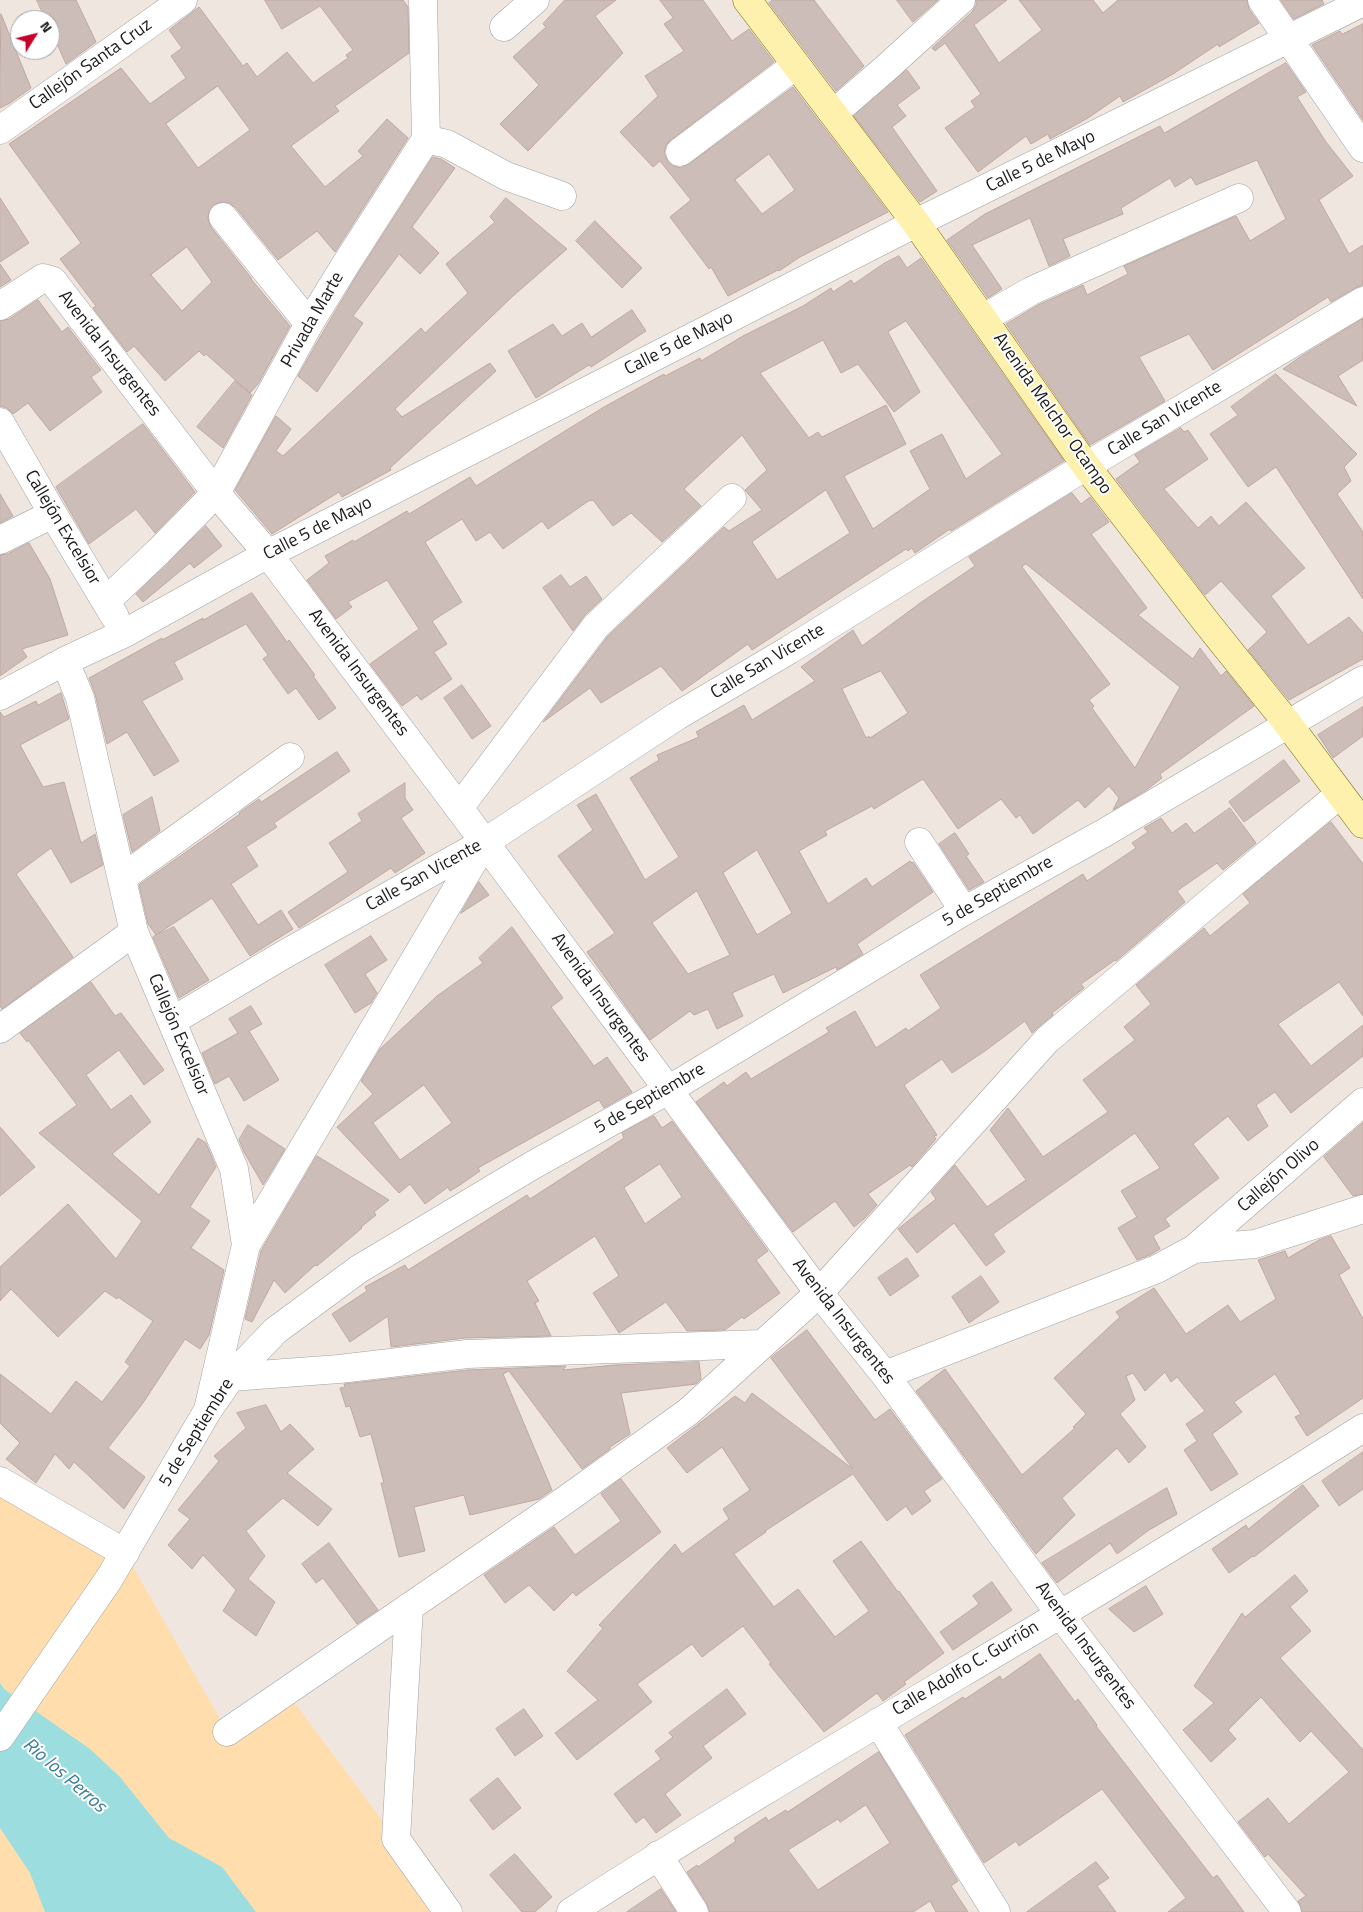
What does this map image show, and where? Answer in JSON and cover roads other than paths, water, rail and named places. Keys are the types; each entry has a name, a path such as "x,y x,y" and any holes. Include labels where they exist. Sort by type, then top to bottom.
{"main road":[{"name":"Avenida Melchor Ocampo","path":"756,3 796,65 916,223 1086,466 1207,623 1288,724 1363,824"}],"street":[{"name":"Callejón Santa Cruz","path":"0,130 183,0"},
{"path":"423,0 426,139 448,144 506,176 535,188 562,196"},
{"path":"504,27 536,0"},
{"path":"834,113 886,70 961,0"},
{"path":"1262,0 1363,148"},
{"name":"Calle 5 de Mayo","path":"0,696 65,661 125,633 268,554 916,223 1290,40 1363,2"},
{"path":"680,152 796,65"},
{"name":"Privada Marte","path":"106,601 216,493 309,324 426,139"},
{"path":"984,318 1031,291 1239,198"},
{"path":"223,217 309,324"},
{"name":"Avenida Insurgentes","path":"0,306 43,278 53,281 216,493 268,554 485,842 819,1293 885,1375 1060,1614 1287,1912"},
{"name":"Calle San Vicente","path":"172,1021 285,954 485,842 677,716 789,650 1086,466 1363,301"},
{"name":"Callejón Excelsior","path":"0,422 125,633"},
{"path":"459,808 596,626 732,498"},
{"path":"0,540 53,514"},
{"name":"Callejón Excelsior","path":"65,661 80,698 134,932 234,1169 246,1245 208,1410"},
{"name":"5 de Septiembre","path":"0,1737 109,1579 208,1410 231,1376 275,1331 359,1269 533,1165 668,1090 964,911 1104,833 1363,680"},
{"path":"122,878 290,757"},
{"path":"227,1732 688,1412 819,1293 1047,1040 1340,794"},
{"path":"246,1245 485,842"},
{"path":"919,842 964,911"},
{"path":"0,1029 134,932"},
{"name":"Callejón Olivo","path":"1194,1249 1363,1102"},
{"path":"885,1375 1157,1270 1194,1249 1255,1244 1363,1209"},
{"path":"231,1376 339,1369 467,1354 762,1344"},
{"name":"Calle Adolfo C. Gurrión","path":"571,1912 658,1855 1060,1614 1363,1428"},
{"path":"0,1481 125,1553"},
{"path":"409,1607 396,1839 448,1912"},
{"path":"878,1722 996,1912"},
{"path":"658,1855 694,1912"}],"water":[{"name":"Rio los Perros","path":"0,1683 4,1689 90,1749 120,1777 169,1838 222,1867 256,1912 45,1912 30,1873 0,1828"}]}
